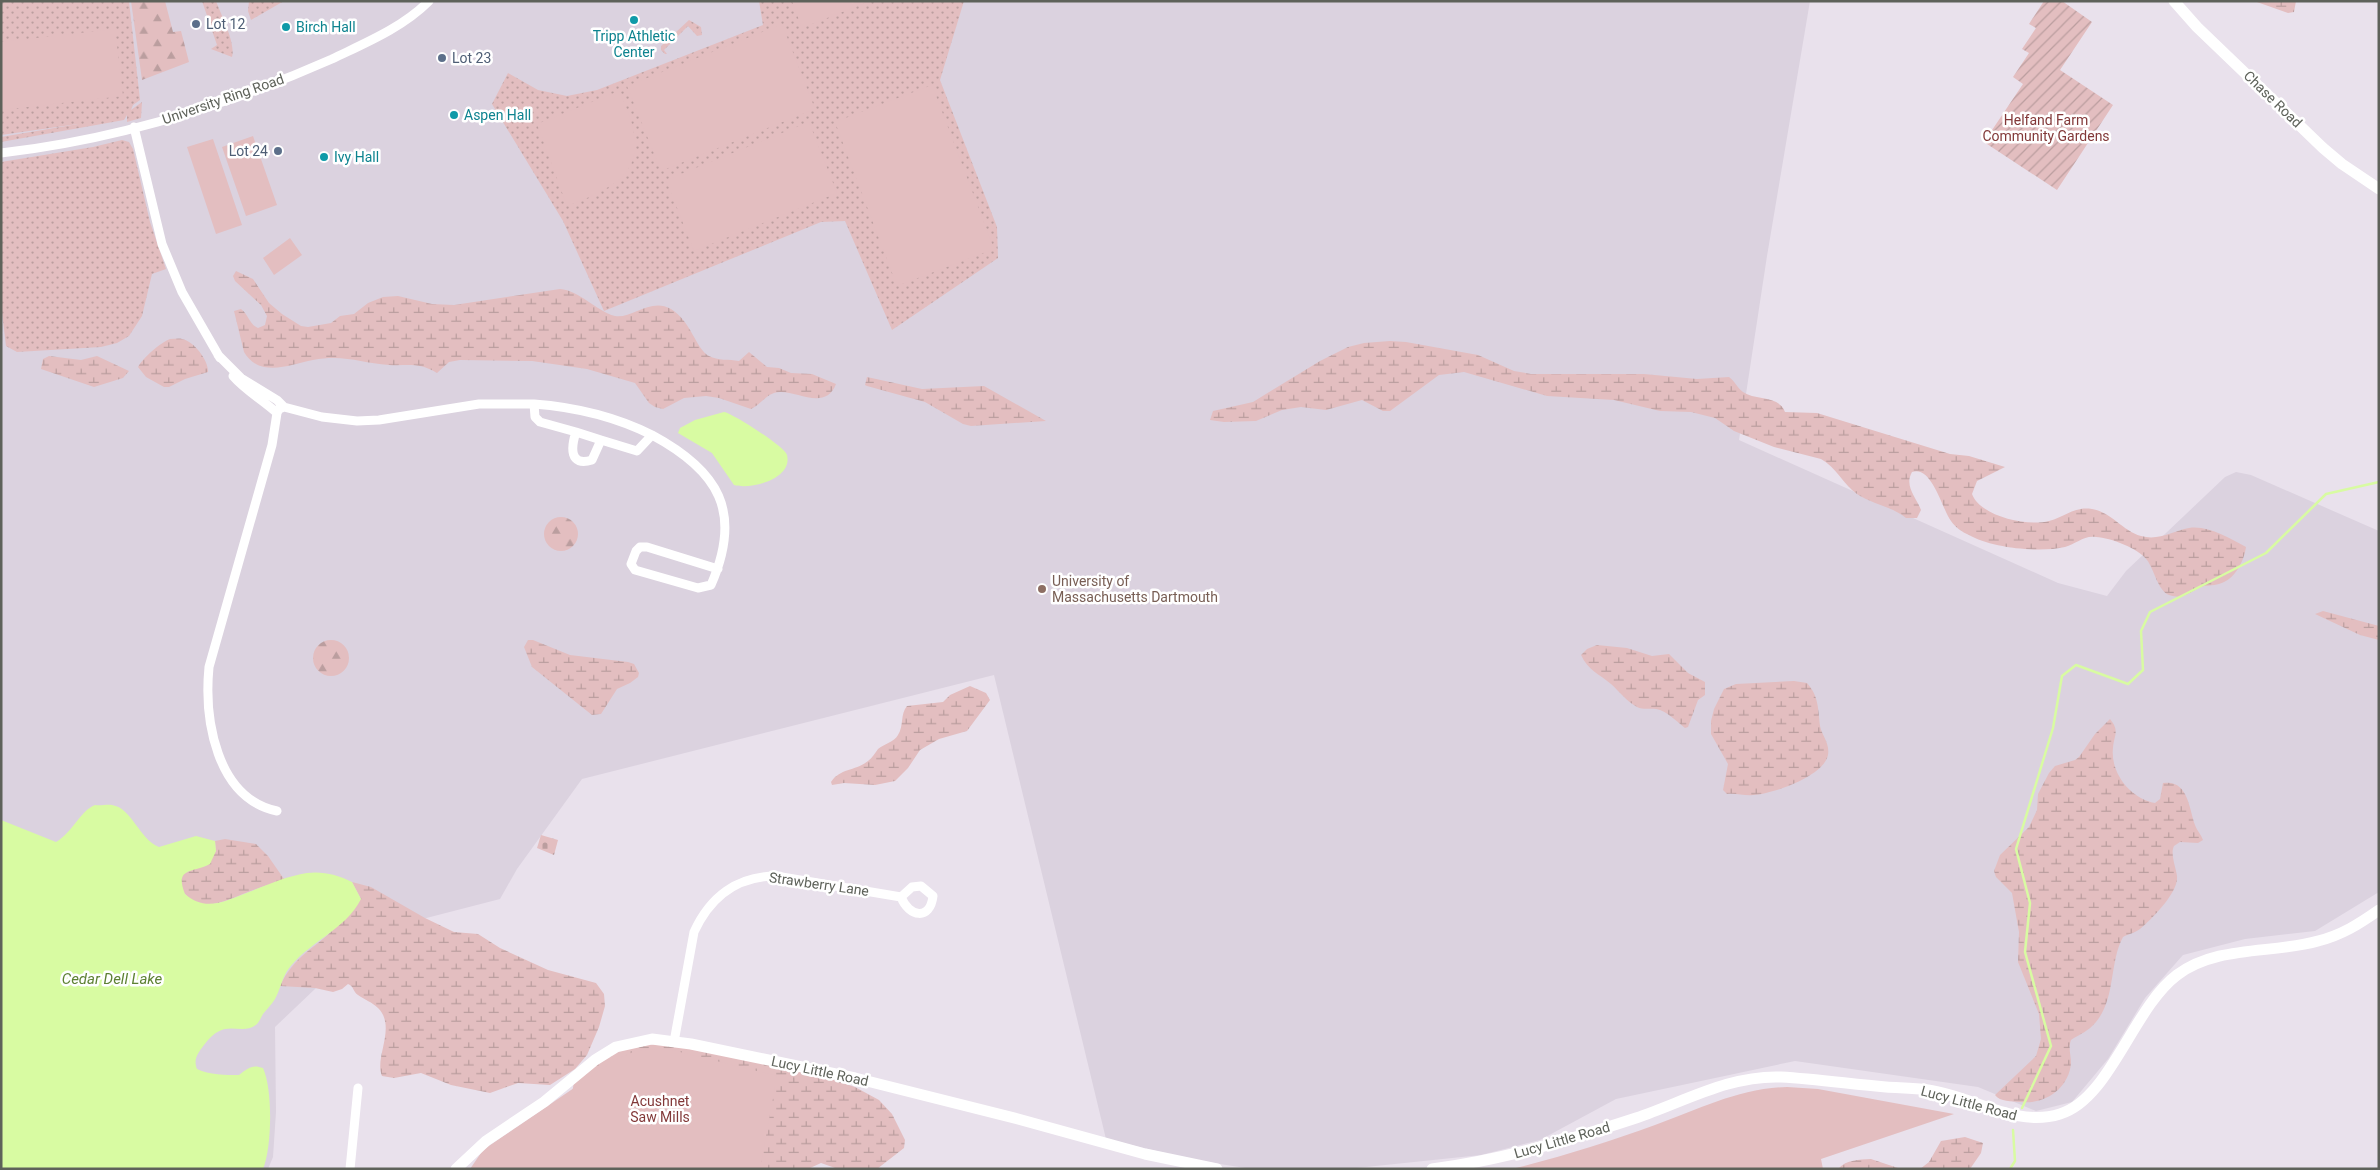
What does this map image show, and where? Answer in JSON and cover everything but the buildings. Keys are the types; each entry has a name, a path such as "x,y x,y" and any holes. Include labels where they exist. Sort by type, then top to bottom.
{"street":[{"name":"University Ring Road","path":"1,152 44,146 134,127 235,98 310,68 383,34 429,1"},
{"name":"Chase Road","path":"2174,1 2198,27 2319,144 2342,164 2379,189"},
{"path":"134,127 162,244 182,292 223,365 237,381 277,413"},
{"path":"218,355 242,378 277,400 284,407 322,417 357,421 398,417 479,404 503,403 534,404 578,410 622,422 652,435 696,464 717,491 726,522 725,539 718,568 711,585 698,588 643,573 635,570 631,564 636,551 640,547 647,547 718,568"},
{"path":"534,404 535,417 540,422 637,451 652,435"},
{"path":"277,811 248,799 237,787 219,756 213,736 207,698 209,667 272,445 277,413 279,409 284,407"},
{"path":"576,432 572,446 573,454 578,460 584,462 592,460 601,440"},
{"name":"Strawberry Lane","path":"674,1042 694,932 701,917 710,905 734,885 761,876 776,876 901,897"},
{"name":"Lucy Little Road","path":"1432,1169 1477,1163 1573,1138 1639,1117 1714,1087 1762,1077 1929,1090 2025,1118 2043,1118 2062,1114 2085,1101 2104,1076 2159,991 2178,974 2225,955 2317,942 2345,932 2379,910"},
{"name":"Lucy Little Road","path":"456,1169 486,1141 517,1122 595,1060 616,1047 652,1039 855,1078 1018,1119 1145,1154 1217,1169"},
{"path":"350,1169 358,1088"}],"shaded area":[{"name":"University of Massachusetts Dartmouth","path":"1,1 1810,1 1767,256 1739,440 2058,583 2107,596 2126,571 2225,477 2236,472 2251,475 2379,531 2379,892 2315,931 2245,939 2183,955 2145,998 2108,1059 2072,1102 2036,1111 1978,1087 1795,1061 1616,1099 1540,1140 1481,1155 1347,1169 1252,1169 1194,1160 1106,1139 994,675 582,779 517,869 500,899 376,931 275,1027 276,1112 273,1157 268,1169 1,1169"}],"green space":[{"path":"1,1 129,1 140,100 133,105 131,110 142,102 141,118 127,122 127,115 124,120 1,142 1,137 78,124 1,135"},
{"path":"131,1 165,1 173,32 181,31 189,62 142,80"},
{"path":"202,1 216,1 232,44 232,57 211,49 217,45"},
{"path":"249,1 284,1 251,20 248,11"},
{"path":"759,1 964,1 940,80 997,227 998,258 892,330 845,221 821,222 604,311 563,221 492,104 508,73 538,90 567,96 597,90 763,25"},
{"path":"792,1 870,1 802,28"},
{"name":"Helfand Farm Community Gardens","path":"2044,1 2062,1 2092,22 2060,70 2113,105 2057,190 1984,142 2023,84 2013,77 2029,53 2022,49 2036,28 2029,24"},
{"path":"2254,1 2296,1 2294,12 2288,13"},
{"path":"689,20 701,27 702,35 697,36 688,26 664,50 667,54 665,54 661,50 661,46"},
{"path":"782,24 815,109 661,171 627,86"},
{"path":"115,29 123,96 1,110 1,42"},
{"path":"932,85 994,249 897,286 835,122"},
{"path":"619,91 629,115 634,135 635,151 630,165 622,177 608,187 590,197 567,206 537,124"},
{"path":"809,122 837,193 694,251 666,180"},
{"path":"253,136 277,205 246,216 222,147"},
{"path":"213,139 242,225 216,234 187,147"},
{"path":"122,140 129,142 133,149 150,222 166,269 152,274 142,316 129,336 117,343 101,347 17,352 6,346 1,304 1,162 93,147"},
{"path":"290,238 302,255 274,275 263,258"},
{"path":"236,271 253,279 269,303 282,314 301,326 308,327 331,323 340,316 354,314 368,303 383,297 398,296 432,304 454,305 560,289 574,293 601,310 615,316 621,316 656,305 664,306 671,309 684,320 700,347 712,358 739,361 749,352 767,367 779,368 791,373 812,374 836,384 831,392 818,398 787,392 771,394 751,409 719,398 706,396 684,398 663,409 649,403 635,383 587,369 532,361 460,360 449,362 437,373 419,366 389,365 334,358 324,358 283,367 264,367 253,362 244,352 234,311 241,309 258,328 265,325 267,316 261,305 235,281 233,276"},
{"path":"170,339 181,339 196,347 206,362 208,372 185,379 169,387 164,387 146,377 138,367 152,351"},
{"path":"1406,342 1478,355 1514,371 1531,374 1644,374 1697,379 1729,377 1743,392 1778,403 1785,412 1817,413 1950,454 1969,456 2005,467 1977,481 1972,494 1984,508 2005,518 2029,522 2049,521 2070,512 2086,508 2105,514 2128,530 2141,536 2154,537 2189,528 2204,528 2246,547 2245,552 2238,569 2225,582 2200,587 2178,597 2169,595 2162,589 2150,564 2143,556 2124,544 2109,539 2084,538 2069,546 2055,549 2029,549 2002,546 1966,534 1953,523 1931,481 1919,472 1912,472 1909,482 1921,510 1917,518 1906,518 1857,494 1831,466 1821,459 1774,447 1734,431 1715,418 1691,412 1660,411 1614,400 1547,396 1464,372 1439,375 1390,411 1383,411 1362,400 1326,410 1301,407 1282,410 1256,421 1224,422 1210,420 1213,411 1253,402 1320,361 1348,347 1364,343"},
{"path":"49,356 81,360 97,356 129,371 123,378 94,387 41,369 43,359"},
{"path":"867,377 922,389 984,386 1046,421 971,426 963,424 925,402 867,386 865,385"},
{"path":"561,517 568,518 573,522 577,527 577,541 573,546 568,550 561,551 554,550 549,546 545,541 544,534 545,527 549,522 554,518"},
{"path":"2323,611 2379,626 2379,640 2360,635 2315,614"},
{"path":"331,640 338,641 344,645 348,651 348,665 344,671 338,675 331,676 324,675 318,671 314,665 313,658 314,651 318,645 324,641"},
{"path":"528,640 533,640 570,655 634,664 639,673 638,677 617,689 601,714 592,715 532,667 524,647"},
{"path":"1597,645 1627,648 1652,656 1669,654 1688,673 1705,682 1705,695 1698,700 1688,727 1685,728 1660,710 1633,705 1611,684 1590,668 1581,655 1587,649"},
{"path":"1794,681 1807,683 1816,698 1820,726 1828,747 1828,755 1824,763 1808,777 1773,791 1750,795 1727,794 1723,790 1728,764 1711,734 1711,721 1714,709 1724,689 1736,684"},
{"path":"970,686 986,693 990,700 967,731 939,739 920,750 908,768 895,781 875,785 844,783 832,785 831,782 839,774 863,764 878,749 896,737 900,731 903,713 907,706 943,702 950,695"},
{"path":"2110,719 2116,730 2113,748 2115,767 2124,783 2138,796 2146,801 2155,803 2160,799 2163,783 2178,785 2186,796 2195,825 2203,840 2198,843 2180,842 2174,846 2173,857 2177,876 2174,890 2164,905 2145,925 2123,937 2116,958 2107,1002 2096,1022 2071,1040 2069,1072 2060,1088 2038,1101 2003,1100 1995,1095 2036,1056 2041,1039 2039,1014 2018,962 2019,932 2012,893 1996,877 1994,871 2000,855 2029,827 2037,810 2038,794 2049,773 2055,766 2079,757 2095,734"},
{"path":"541,835 558,840 554,855 537,848"},
{"path":"225,839 256,844 268,856 284,879 217,903 200,904 193,901 182,888 183,874 206,866 216,851 215,841"},
{"path":"352,882 371,887 425,918 454,932 478,934 500,948 548,970 596,983 604,994 605,1006 599,1027 587,1055 575,1069 550,1085 518,1083 490,1093 451,1085 421,1073 394,1078 382,1076 380,1068 386,1024 376,1006 356,994 348,984 342,989 333,992 315,988 280,986 291,967 327,936 361,899"},
{"name":"Acushnet Saw Mills","path":"670,1044 819,1075 855,1087 879,1100 892,1114 905,1140 904,1148 877,1169 838,1169 821,1163 808,1169 474,1169 510,1136 515,1128 520,1129 572,1093 574,1082 621,1045"},
{"name":"Acushnet Saw Mills","path":"654,1049 672,1050 777,1076 760,1169 470,1169 483,1150 615,1060 633,1052"},
{"path":"1769,1088 1818,1089 1954,1114 1821,1159 1823,1169 1512,1169 1602,1143 1736,1095"},
{"path":"1965,1137 1983,1143 1981,1153 1970,1169 1920,1169 1929,1162 1941,1141"},
{"path":"1871,1159 1901,1169 1838,1169 1849,1162"}],"water":[{"path":"724,412 738,418 778,445 787,455 784,471 769,481 760,484 750,486 734,485 712,453 678,433 680,428 695,420"},
{"name":"Cedar Dell Lake","path":"95,805 119,807 152,843 159,847 196,836 215,841 216,851 210,864 187,872 182,879 185,894 201,903 209,904 225,901 285,878 313,873 330,874 352,882 361,899 346,919 295,961 285,974 275,999 257,1024 251,1028 232,1028 219,1031 204,1045 197,1056 197,1069 212,1074 239,1075 250,1067 263,1068 270,1104 270,1133 263,1169 1,1169 1,820 56,842 67,833 85,812"}],"waterway":[{"path":"2022,1108 2051,1046 2025,952 2030,903 2016,849 2053,728 2062,676 2076,665 2128,684 2143,670 2141,631 2150,612 2266,553 2326,494 2379,482"},
{"path":"2010,1169 2015,1161 2013,1130"}],"place":[{"name":"Tripp Athletic Center","path":"634,20"},
{"name":"Lot 12","path":"196,24"},
{"name":"Birch Hall","path":"286,27"},
{"name":"Lot 23","path":"442,58"},
{"name":"Aspen Hall","path":"454,115"},
{"name":"Lot 24","path":"278,151"},
{"name":"Ivy Hall","path":"324,157"},
{"name":"University of Massachusetts Dartmouth","path":"1042,589"}]}
